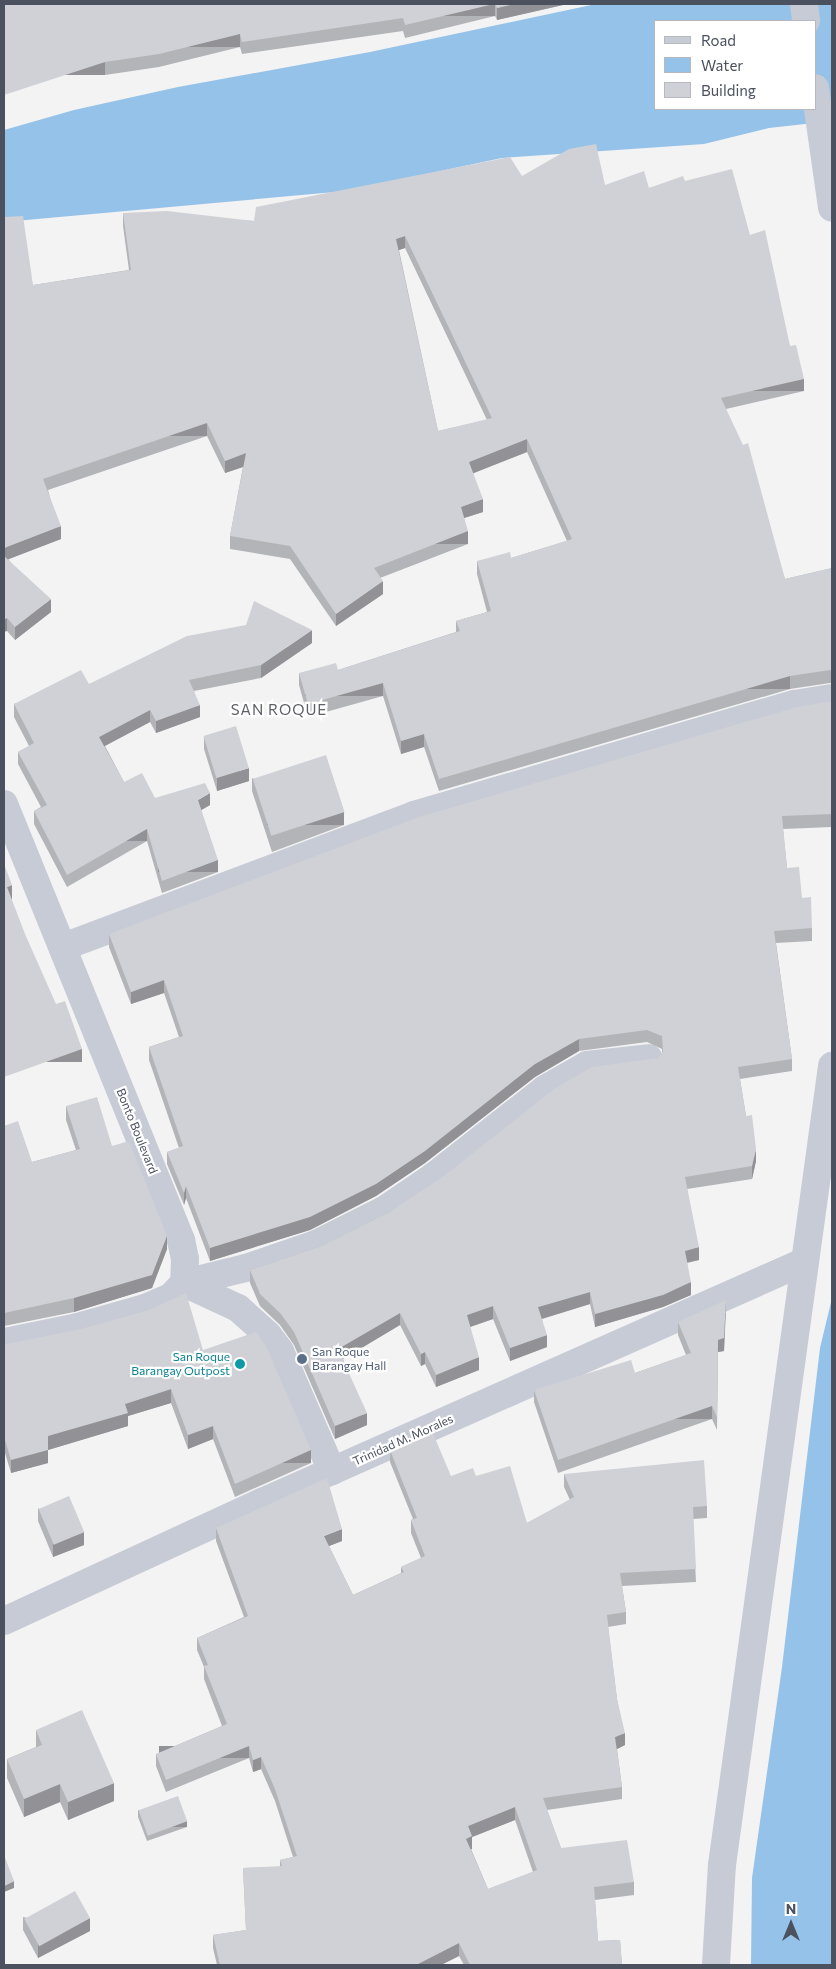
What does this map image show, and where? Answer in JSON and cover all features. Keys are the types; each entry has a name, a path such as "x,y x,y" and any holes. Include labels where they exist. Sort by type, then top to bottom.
{"street":[{"path":"804,4 806,20"},
{"path":"816,96 832,208"},
{"path":"63,947 414,814 794,704 832,698"},
{"name":"Bonto Boulevard","path":"4,804 182,1240 185,1260 184,1283"},
{"path":"4,1342 145,1308 171,1297 184,1283 246,1268 316,1244 384,1210 434,1176 545,1090 587,1064 649,1058"},
{"path":"716,1965 722,1866 803,1262 832,1066"},
{"name":"Trinidad M. Morales","path":"4,1621 332,1471 803,1262"},
{"path":"184,1283 238,1308 268,1335 280,1351 332,1471"}],"water":[{"path":"596,4 832,4 832,121 769,128 704,144 502,158 346,191 4,222 4,130 74,110 178,87 370,52"},
{"path":"832,1298 832,1965 751,1965 752,1878 782,1667 820,1348"}],"building":[{"path":"4,4 494,4 405,25 403,18 242,42 240,34 159,54 105,62 4,95"},
{"path":"495,4 514,4 497,8"},
{"path":"596,144 605,185 644,171 649,188 683,176 685,181 732,169 750,235 765,230 790,346 796,345 804,379 721,398 743,445 748,443 785,579 832,568 832,671 790,676 439,779 424,734 401,741 383,683 308,704 299,673 336,663 338,670 460,631 456,621 491,611 477,561 510,552 511,558 572,539 527,439 469,462 483,499 461,507 468,531 374,568 383,581 336,614 290,546 230,536 246,453 225,461 207,423 43,479 61,526 4,548 4,217 23,216 33,285 131,270 123,213 167,211 254,221 256,207 510,157 522,176 569,149","holes":["405,236 492,418 438,431 396,239"]},
{"path":"4,556 51,599 15,627 7,618 4,619"},
{"path":"254,601 312,630 261,665 189,680 200,705 156,721 150,710 99,737 124,782 142,773 155,798 205,783 210,793 198,800 218,860 162,881 147,829 67,875 34,811 47,805 18,752 34,743 14,704 81,670 89,684 187,636 246,625"},
{"path":"832,701 832,814 782,816 787,868 799,867 802,898 811,897 812,928 774,931 792,1059 738,1067 746,1116 752,1115 756,1149 752,1166 685,1177 699,1247 685,1251 691,1282 663,1295 595,1314 590,1292 538,1307 547,1335 510,1348 493,1306 467,1315 479,1357 436,1375 425,1352 421,1354 400,1313 338,1349 367,1413 335,1426 294,1332 280,1313 260,1294 250,1270 321,1246 391,1211 444,1176 554,1089 592,1067 658,1058 663,1051 662,1036 647,1030 579,1039 535,1064 425,1151 376,1184 310,1217 210,1248 186,1186 184,1193 167,1152 183,1146 149,1047 183,1036 164,980 131,992 109,934 419,817 797,707"},
{"path":"236,726 249,768 216,778 203,736"},
{"path":"326,755 345,812 271,836 253,779"},
{"path":"4,864 12,885 7,887 25,934 56,1004 65,1001 82,1049 4,1077"},
{"path":"97,1097 112,1146 129,1141 167,1236 152,1275 74,1298 4,1313 4,1126 18,1121 32,1162 80,1149 66,1106"},
{"path":"186,1293 203,1350 256,1332 266,1346 311,1450 235,1484 213,1426 188,1435 171,1389 125,1404 128,1413 48,1436 48,1450 11,1460 4,1440 4,1343 7,1344 81,1329 149,1310"},
{"path":"726,1300 724,1338 718,1340 717,1417 712,1406 558,1460 534,1390 631,1360 635,1373 691,1353 678,1322"},
{"path":"432,1431 451,1476 473,1468 476,1476 510,1466 527,1523 574,1497 564,1474 704,1460 707,1506 693,1507 696,1569 620,1573 626,1612 607,1615 617,1699 625,1733 615,1737 622,1787 543,1798 561,1848 627,1840 634,1882 594,1887 598,1941 620,1940 622,1965 470,1965 459,1943 416,1965 220,1965 213,1935 246,1930 243,1868 282,1866 280,1860 297,1856 275,1789 261,1757 253,1760 249,1746 166,1780 156,1754 227,1724 204,1666 208,1665 197,1638 248,1616 216,1528 327,1478 342,1529 324,1536 353,1595 404,1572 401,1567 425,1556 411,1520 417,1518 390,1450","holes":["515,1807 537,1870 488,1889 466,1839 472,1836 468,1826"]},
{"path":"69,1496 84,1532 54,1545 39,1509"},
{"path":"82,1710 114,1783 68,1802 60,1784 24,1799 7,1759 42,1745 36,1730"},
{"path":"178,1796 187,1821 148,1836 139,1810"},
{"path":"4,1855 14,1881 4,1886"},
{"path":"75,1891 90,1918 39,1946 24,1919"}],"place":[{"name":"San Roque Barangay Hall","path":"302,1359"},
{"name":"San Roque Barangay Outpost","path":"240,1364"}],"district":[{"name":"SAN ROQUE","path":"279,710"}]}
